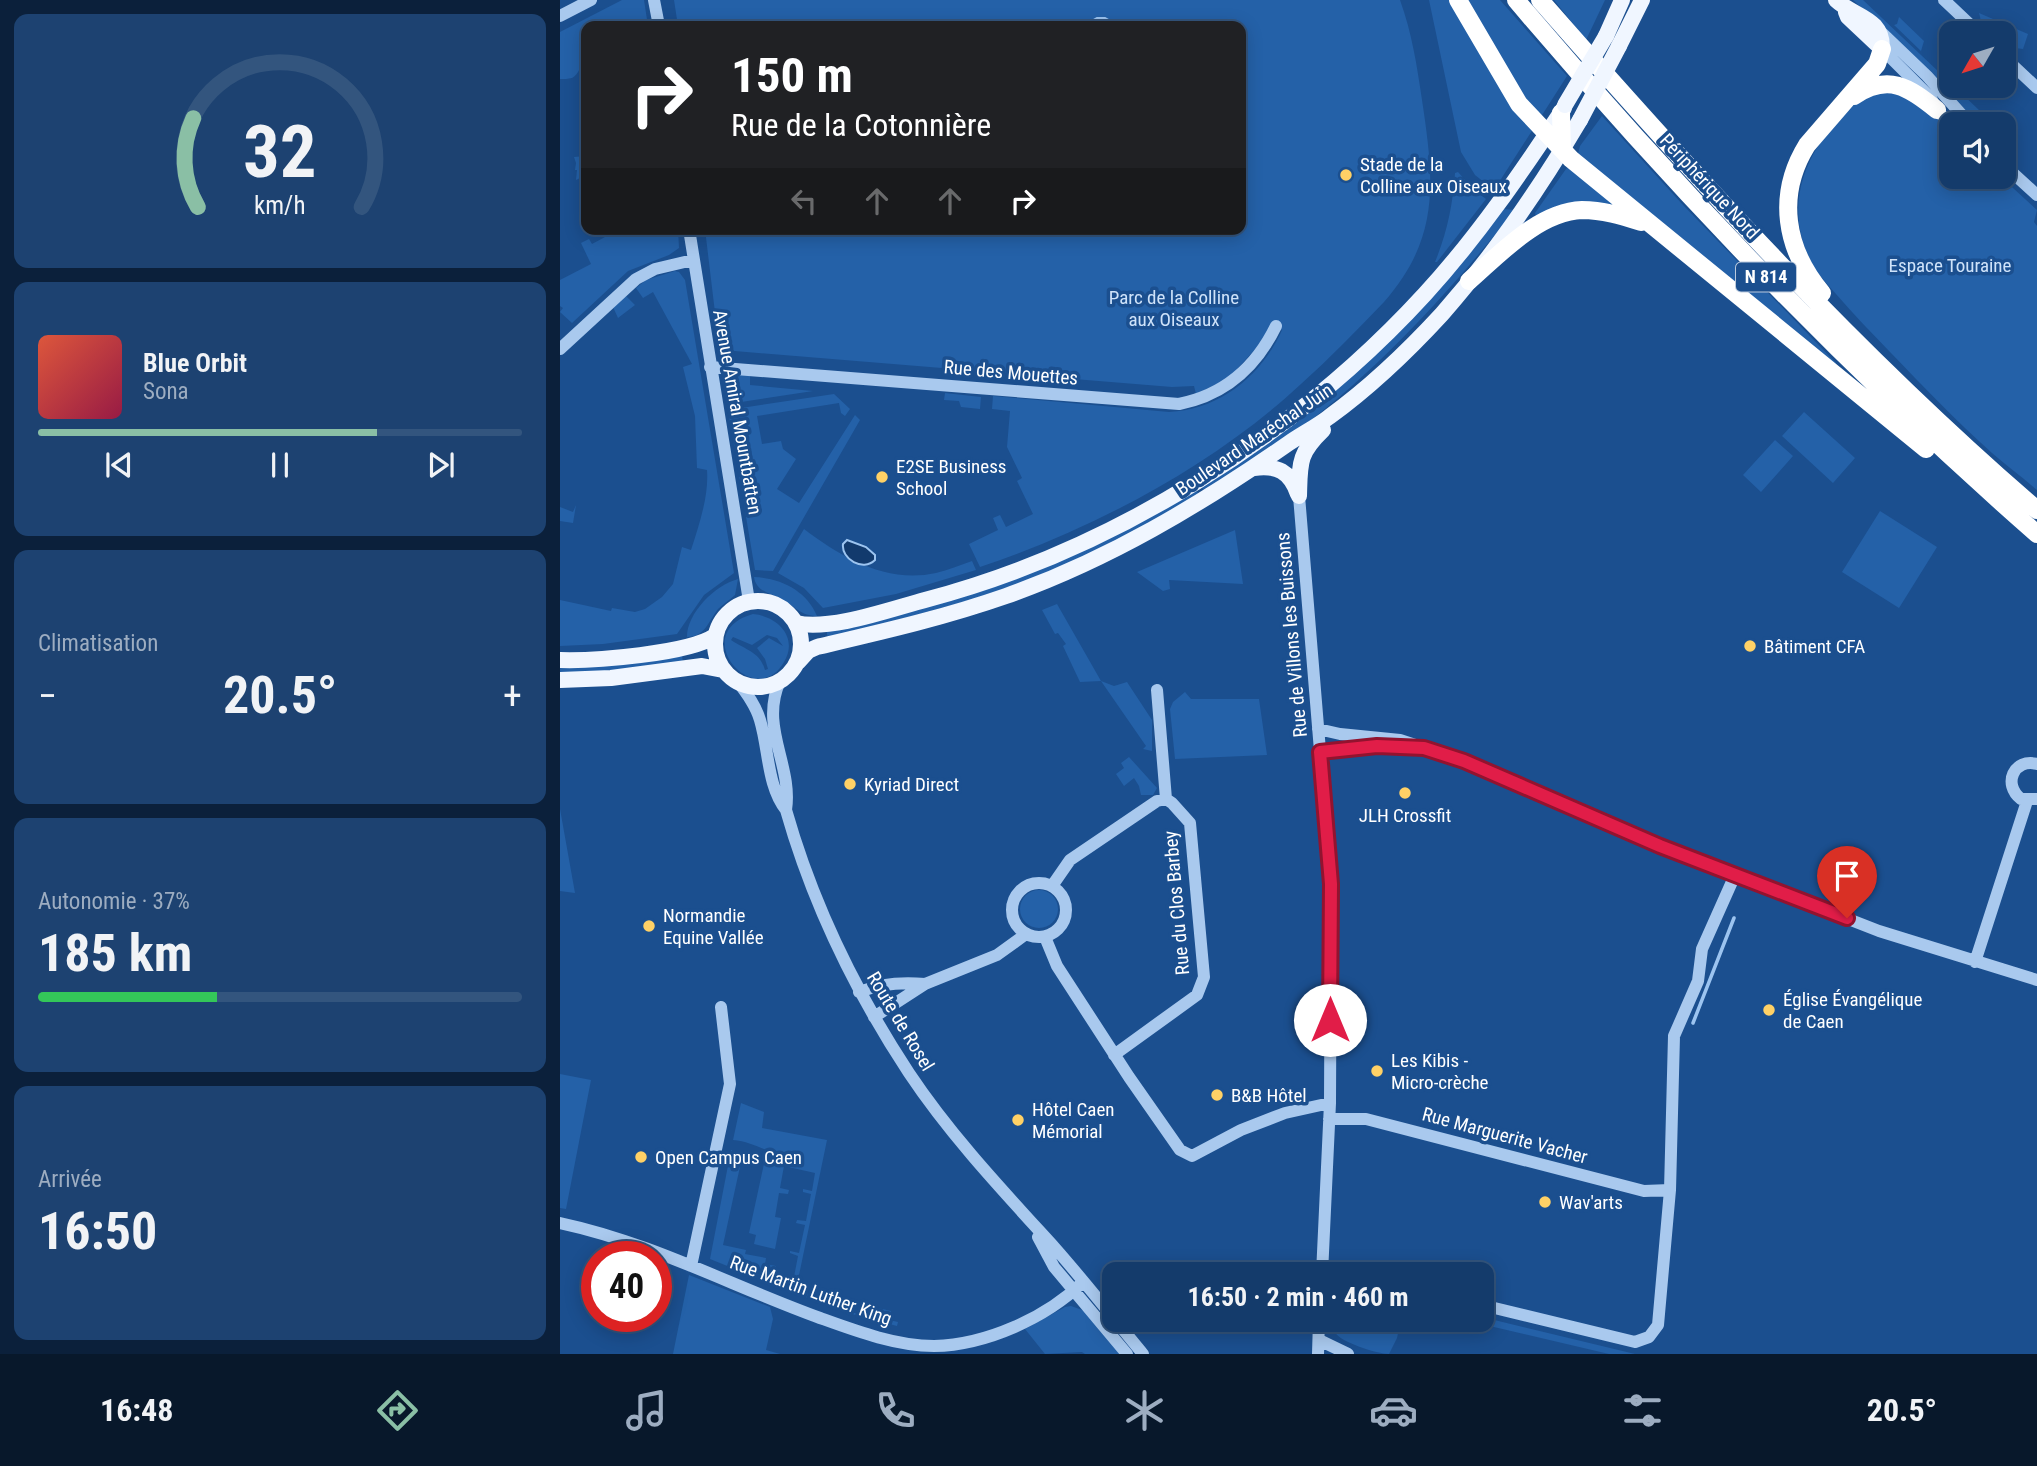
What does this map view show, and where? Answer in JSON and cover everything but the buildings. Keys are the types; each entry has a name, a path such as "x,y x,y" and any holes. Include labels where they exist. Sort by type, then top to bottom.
{"highway":[{"path":"1458,0 1519,104 1571,159 1941,462 1959,465"},
{"name":"Périphérique Nord","path":"1516,0 1634,136 1762,272 1853,365 2037,534"},
{"name":"Périphérique Nord","path":"1540,0 1676,154 1837,322 1940,422 2037,510"},
{"path":"1837,322 1834,307 1805,272 1795,249 1789,223 1792,178 1800,156 1877,64 1882,50"},
{"path":"1838,109 1870,87 1889,83 1917,94 1937,110"},
{"path":"1562,149 1563,109"},
{"path":"1469,281 1526,234 1565,214 1579,210 1595,211 1650,224"}],"main road":[{"name":"Boulevard Maréchal Juin","path":"796,623 813,625 840,621 942,596 1051,556 1142,512 1195,482 1256,442 1335,379 1412,308 1489,218 1563,109 1606,36 1622,0"},
{"name":"Boulevard Maréchal Juin","path":"798,662 808,651 817,647 928,621 1007,596 1068,571 1177,516 1328,418 1405,351 1469,281 1580,120 1642,0"},
{"path":"1840,3 1876,27 1882,38 1882,50"},
{"path":"1840,3 1849,18 1882,50"},
{"path":"1299,496 1304,450 1323,430 1328,418"},
{"path":"1254,468 1273,467 1285,472 1291,477 1299,496"},
{"path":"560,660 598,660 700,645 715,636 727,614 749,601 771,602 781,607 796,623 801,638 798,662 780,681 759,687 738,682 723,670 716,654 715,636"},
{"path":"560,680 611,678 702,666 723,670"}],"street":[{"path":"560,16 591,0"},
{"path":"654,0 658,21"},
{"path":"1944,0 1966,21"},
{"path":"1876,27 1927,76 1959,112"},
{"path":"1882,50 1931,98 1937,110"},
{"path":"2016,68 2037,88"},
{"path":"2016,176 2037,195"},
{"name":"Avenue Amiral Mountbatten","path":"690,235 749,601"},
{"path":"560,349 636,279 655,269 693,260"},
{"name":"Rue des Mouettes","path":"710,367 1179,404 1194,401 1230,383 1254,362 1276,326"},
{"name":"Rue de Villons les Buissons","path":"1299,496 1331,895 1330,1103 1322,1262"},
{"name":"Route de Rosel","path":"780,681 772,704 772,716 789,794 786,810"},
{"name":"Route de Rosel","path":"738,682 749,696 760,719 777,799 786,810 816,900 859,992 909,1074 945,1122 1031,1224 1127,1354"},
{"path":"1157,690 1166,799"},
{"path":"1318,729 1399,740 1464,761 1615,828 1879,931 2037,981"},
{"path":"1320,752 1377,746 1424,748"},
{"path":"1975,962 2032,800 2021,799 2012,789 2011,777 2024,763 2037,764"},
{"name":"Rue du Clos Barbey","path":"1052,886 1070,860 1157,801 1166,799 1190,823 1204,977 1197,995 1114,1055"},
{"path":"1494,1308 1634,1342 1649,1337 1658,1325 1670,1190 1674,1036 1698,981 1702,949 1735,875"},
{"path":"1035,883 1052,886 1063,897 1066,915 1056,931 1045,937 1026,934 1013,919 1012,907 1016,895 1021,889 1035,883"},
{"path":"874,1017 925,984 997,955 1026,934"},
{"path":"1045,937 1056,966 1180,1150 1192,1156 1241,1130 1285,1113 1330,1103"},
{"path":"859,992 899,984 925,984"},
{"path":"691,1266 730,1084 721,1007"},
{"name":"Rue Marguerite Vacher","path":"1329,1119 1359,1118 1644,1191 1670,1190"},
{"name":"Rue Martin Luther King","path":"560,1223 625,1242 691,1266 791,1308 856,1331 934,1346 1009,1330 1033,1319 1078,1287"},
{"name":"Route de Rosel","path":"1078,1287 1143,1354"},
{"path":"1318,1347 1348,1354"}],"green space":[{"path":"622,0 644,0 647,21 581,21"},
{"name":"Parc de la Colline aux Oiseaux","path":"674,0 1400,0 1416,62 1429,156 1429,207 1424,231 1416,254 1384,302 1301,384 1230,442 1191,468 1108,514 1022,552 980,567 969,544 998,530 993,518 1000,515 1006,527 1033,514 1017,481 1022,478 1007,447 1010,411 992,409 993,396 1169,412 1188,410 1205,405 1237,387 1263,362 1282,330 1276,326 1229,378 1196,394 1194,386 1172,387 723,350 719,346 706,235 1246,235 1246,21 677,21"},
{"path":"1429,0 1500,0 1567,76 1494,190 1475,175 1461,152"},
{"path":"1554,0 1605,0 1586,40"},
{"path":"1853,0 1863,0 1939,72 1939,83"},
{"path":"1979,13 1998,21 1981,21"},
{"path":"1899,17 1924,41 1921,51 1894,25"},
{"path":"581,21 581,65 572,78 560,79 560,32"},
{"path":"2016,29 2028,34 2023,49 2016,48"},
{"name":"Espace Touraine","path":"1870,92 1908,94 1939,121 1939,189 2014,189 2037,210 2034,222 2037,226 2037,490 1992,453 1927,390 1815,269 1804,244 1799,219 1800,194 1806,171 1817,149 1831,128"},
{"path":"1953,98 1966,98 1979,110 1966,112"},
{"path":"1602,116 1683,205 1836,363 1837,368 1577,158 1580,146"},
{"path":"581,156 581,178 576,180 577,170 574,157"},
{"path":"1571,166 1620,207 1537,218 1535,213 1566,169"},
{"path":"1458,172 1486,199 1435,262 1449,218 1455,173"},
{"path":"1503,209 1515,210 1436,303 1379,361 1318,415 1206,493 1201,486 1280,432"},
{"path":"609,235 678,235 679,248 669,255 628,271 572,323 560,312 563,308 560,306 560,280 591,264 581,243 589,239 592,244"},
{"path":"675,271 685,280 734,573 704,595 677,634 603,644 560,646 560,600 611,611 612,608 635,612 645,609 662,597 673,584 682,547 691,550 697,531 705,500 707,470 697,468 695,416 683,367 692,364 653,292 643,298 636,288 646,280"},
{"path":"626,296 635,305 618,318 613,307"},
{"path":"737,374 750,375 750,385 813,391 728,404 724,384 728,378 737,379"},
{"path":"945,393 981,397 980,409 961,407 959,401 944,400"},
{"path":"834,394 850,409 845,416 841,413 839,403 757,416 762,444 781,441 783,449 796,459 777,489 799,503 855,415 860,420 773,571 755,570 728,410"},
{"path":"1804,412 1855,458 1833,483 1782,436"},
{"path":"1775,440 1793,456 1761,492 1743,475"},
{"path":"1195,488 1200,497 1125,539 1007,590 828,639 826,629 903,612"},
{"path":"576,505 573,523 560,521 560,507 573,512"},
{"path":"1880,511 1937,547 1899,608 1842,572"},
{"path":"804,529 849,558 882,571 899,575 936,573 972,561 976,570 896,594 823,608 804,588 778,573"},
{"path":"1235,530 1243,584 1169,580 1170,589 1163,591 1137,572"},
{"path":"754,577 774,580 792,588 807,600 817,616 803,613 765,592 755,582"},
{"path":"738,579 735,595 718,609 702,632 687,637 692,619 704,601 720,587"},
{"path":"1057,604 1101,681 1080,682 1063,646 1066,644 1058,633 1055,634 1042,610"},
{"path":"753,614 770,619 783,629 789,644 788,653 772,675 758,679 744,674 732,664 726,651 726,637 734,624","holes":["767,635 777,638 783,646 769,638 757,648 765,659 768,669 765,670 756,655 731,640 733,637 752,645"]},
{"path":"682,654 683,664 560,675 560,665"},
{"path":"1101,681 1114,686 1127,682 1152,720 1152,751 1143,749 1146,746"},
{"path":"1185,692 1191,699 1259,699 1267,755 1175,759 1170,709 1173,702"},
{"path":"1129,757 1157,788 1153,795 1141,795 1134,778 1124,786 1116,774 1124,768 1121,763"},
{"path":"560,809 575,893 560,891"},
{"path":"1039,890 1052,896 1058,909 1052,922 1039,928 1026,922 1020,909 1026,896"},
{"path":"560,1074 591,1080 566,1209 560,1208"},
{"path":"741,1103 764,1112 762,1128 827,1140 798,1280 808,1283 807,1293 846,1301 844,1311 875,1317 878,1308 891,1311 889,1320 898,1322 897,1326 841,1311 783,1288 784,1281 793,1282 798,1256 790,1251 799,1253 805,1225 796,1223 797,1220 806,1221 811,1194 803,1192 803,1189 812,1191 815,1173 784,1166 780,1188 789,1190 788,1194 779,1193 775,1217 781,1218 775,1249 754,1244 756,1235 749,1233 767,1150 733,1140"},
{"path":"731,1150 740,1155 741,1162 723,1245 746,1250 745,1254 766,1258 765,1264 776,1266 772,1284 710,1259"},
{"path":"689,1275 770,1307 773,1319 766,1350 780,1354 673,1354"},
{"path":"1071,1306 1085,1311 1122,1354 1045,1354 1025,1329"},
{"path":"1494,1320 1635,1354 1609,1354 1494,1327"},
{"path":"1335,1332 1398,1332 1389,1354 1368,1350"}],"shaded area":[{"path":"1105,18 1110,21 1092,21"},
{"path":"847,540 866,547 875,555 875,560 865,565 849,559 843,549"}],"waterway":[{"path":"1693,1023 1734,918"}],"place":[{"name":"Stade de la Colline aux Oiseaux","path":"1346,175"},
{"name":"E2SE Business School","path":"882,477"},
{"name":"Bâtiment CFA","path":"1750,646"},
{"name":"Kyriad Direct","path":"850,784"},
{"name":"JLH Crossfit","path":"1405,793"},
{"name":"Normandie Equine Vallée","path":"649,926"},
{"name":"Église Évangélique de Caen","path":"1769,1010"},
{"name":"Les Kibis - Micro-crèche","path":"1377,1071"},
{"name":"B&B Hôtel","path":"1217,1095"},
{"name":"Hôtel Caen Mémorial","path":"1018,1120"},
{"name":"Open Campus Caen","path":"641,1157"},
{"name":"Wav'arts","path":"1545,1202"}],"route":[{"path":"1330,1020 1331,884 1320,752 1377,746 1424,748 1464,761 1595,820 1847,918"}]}
